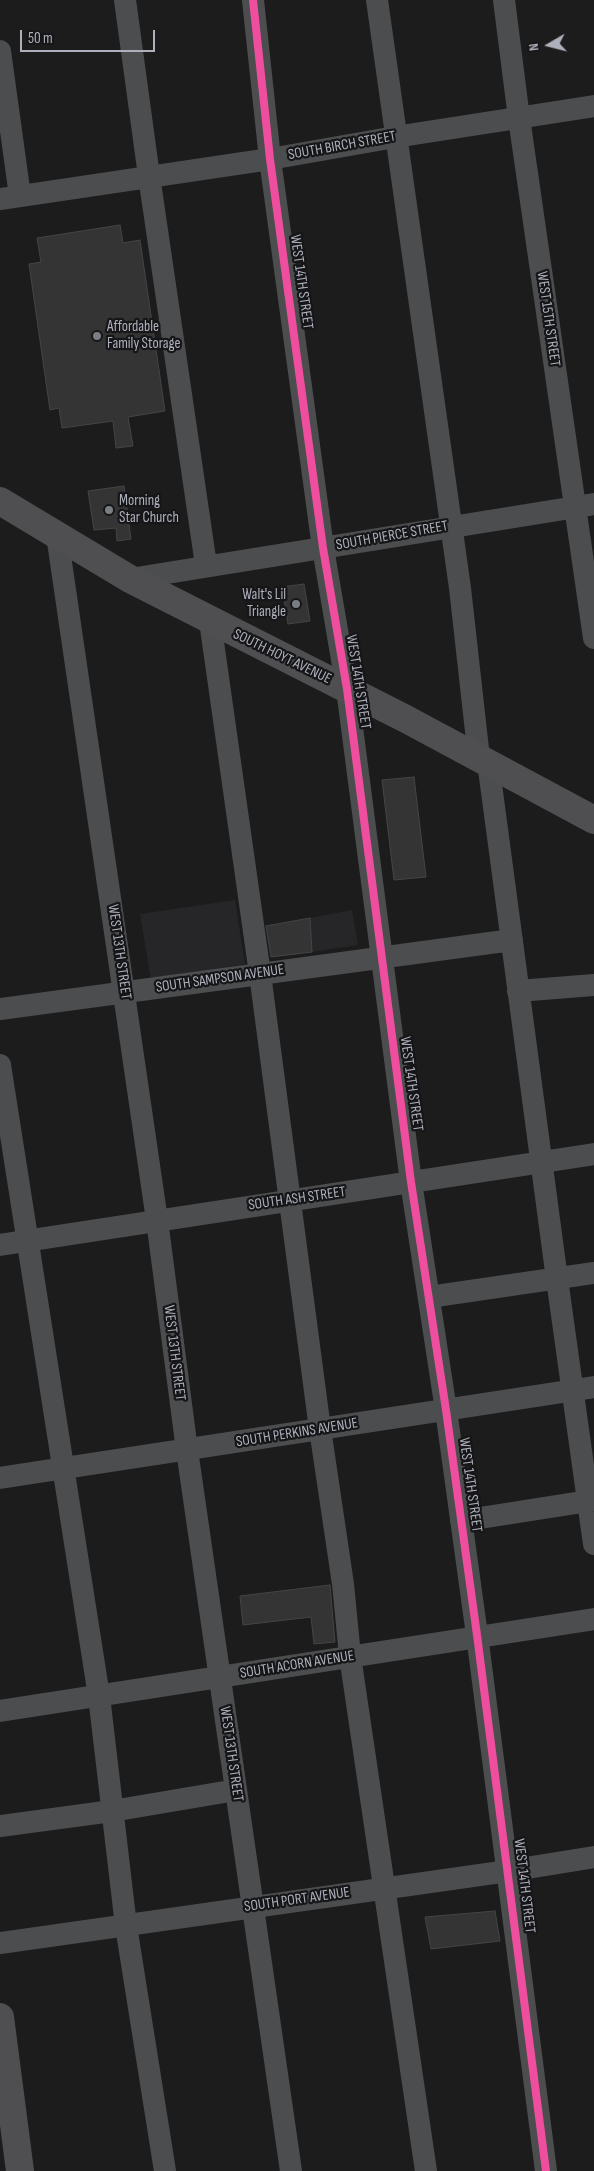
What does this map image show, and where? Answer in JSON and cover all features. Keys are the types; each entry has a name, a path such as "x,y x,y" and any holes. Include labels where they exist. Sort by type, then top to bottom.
{"main road":[{"name":"SOUTH HOYT AVENUE","path":"0,501 130,579 347,689 594,820"},
{"path":"0,2017 20,2171"}],"street":[{"path":"125,0 148,176 206,566"},
{"name":"WEST 14TH STREET","path":"253,0 270,159 323,548 347,689 410,1182 446,1410 477,1635 546,2171"},
{"path":"377,0 483,760 512,940 556,1279 591,1501 594,1544"},
{"name":"WEST 15TH STREET","path":"504,0 519,118 584,505 594,638"},
{"path":"0,50 10,198"},
{"name":"SOUTH BIRCH STREET","path":"10,198 270,159 395,137 594,106"},
{"name":"SOUTH PIERCE STREET","path":"130,579 584,505"},
{"name":"WEST 13TH STREET","path":"57,535 158,1220 187,1450 251,1907 291,2171"},
{"path":"210,621 260,974 320,1429 343,1584 350,1656 426,2171"},
{"name":"SOUTH SAMPSON AVENUE","path":"0,1009 512,940"},
{"path":"518,991 594,985"},
{"path":"0,1065 99,1696 126,1926 165,2171"},
{"name":"SOUTH ASH STREET","path":"0,1244 594,1154"},
{"path":"428,1297 594,1273"},
{"name":"SOUTH PERKINS AVENUE","path":"0,1478 594,1387"},
{"path":"461,1521 591,1501"},
{"name":"SOUTH ACORN AVENUE","path":"0,1711 477,1635 594,1619"},
{"path":"0,1826 112,1811 236,1790"},
{"name":"SOUTH PORT AVENUE","path":"0,1943 508,1871 594,1857"}],"shaded area":[{"path":"235,900 245,964 151,980 140,914"},
{"path":"352,910 358,945 312,952 310,918"}],"building":[{"name":"Affordable Family Storage","path":"120,225 123,243 140,240 165,411 128,417 133,446 116,448 113,421 62,428 59,408 50,410 29,264 41,262 37,238"},
{"name":"Morning Star Church","path":"124,486 131,539 117,541 116,528 94,530 88,491"},
{"name":"Walt's Lil Triangle","path":"304,584 310,621 288,624 282,587"},
{"path":"414,777 426,877 394,880 382,780"},
{"path":"310,918 312,952 271,957 266,926"},
{"path":"330,1585 335,1642 314,1644 311,1617 243,1625 240,1596"},
{"path":"495,1911 500,1941 431,1949 425,1917"}],"cycle path":[{"path":"253,0 270,159 323,548 347,689 411,1182 446,1410 477,1635 546,2171"}],"place":[{"name":"Affordable Family Storage","path":"97,336"},
{"name":"Morning Star Church","path":"109,510"},
{"name":"Walt's Lil Triangle","path":"296,604"}]}
